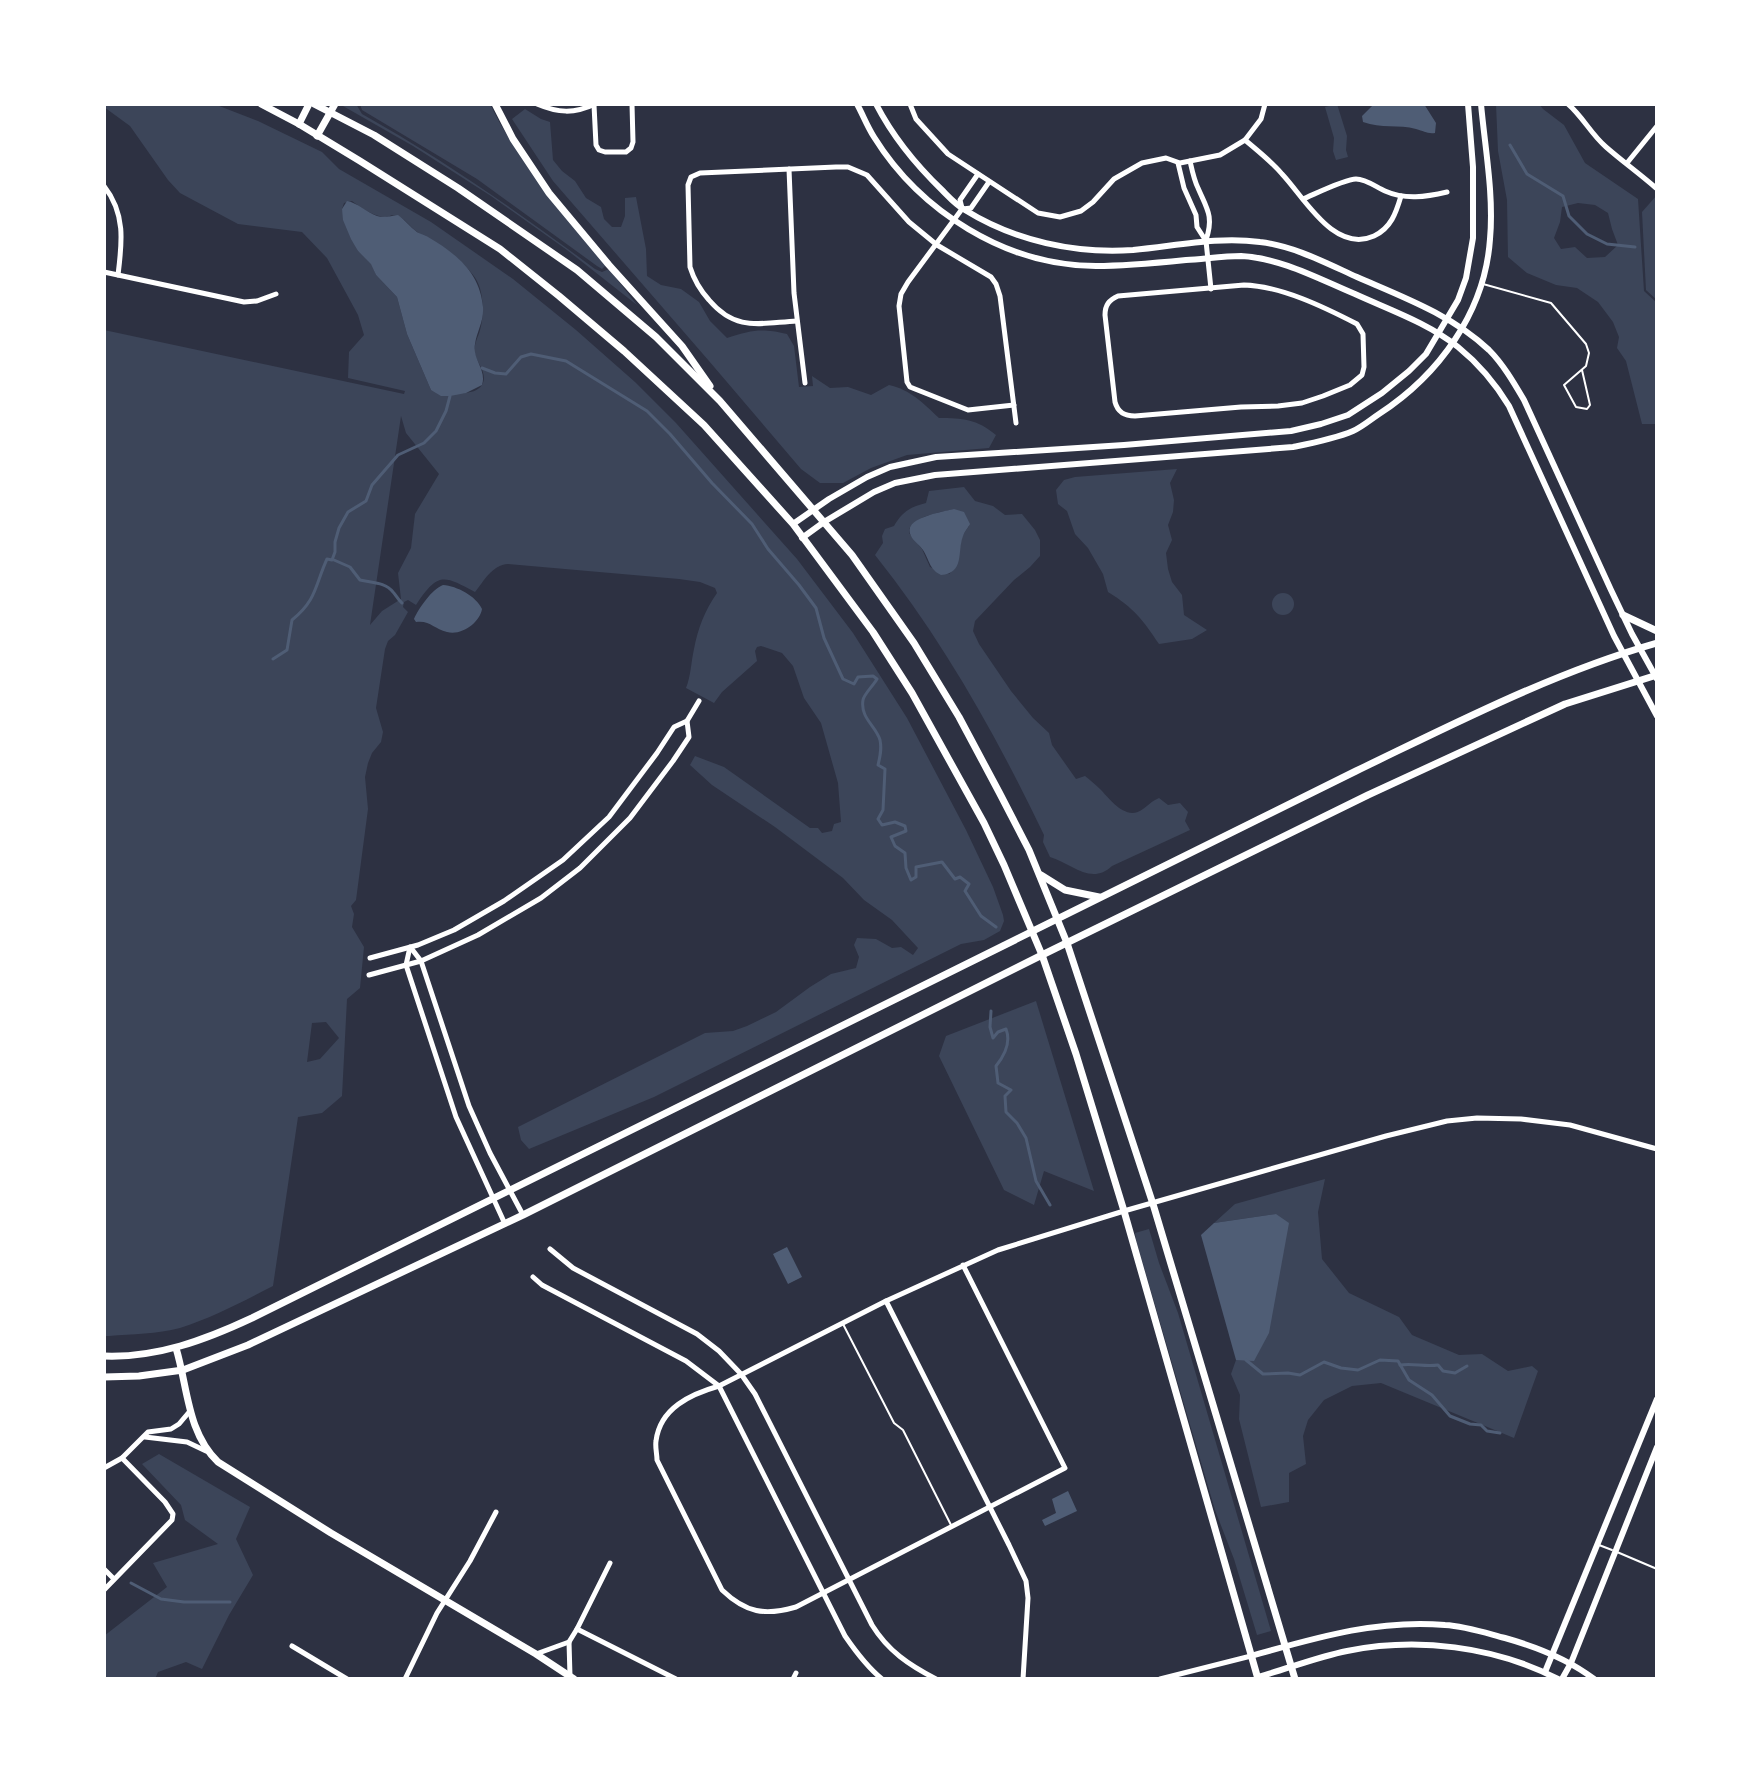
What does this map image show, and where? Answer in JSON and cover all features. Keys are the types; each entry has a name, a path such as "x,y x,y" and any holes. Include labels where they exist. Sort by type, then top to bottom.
{"main road":[{"path":"261,104 360,161 500,249 624,351 704,425 793,524 873,632 912,693 984,823 1042,955 1124,1211 1258,1678"},
{"path":"299,124 311,104 332,108 458,188 577,270 656,337 720,401 852,555 944,692 1039,873 1067,943 1153,1204 1295,1679"},
{"path":"495,104 513,139 549,193 682,346 720,401"},
{"path":"317,136 332,108"},
{"path":"1623,615 1657,631"},
{"path":"104,1356 150,1354 176,1348 252,1318 1252,821 1514,696 1623,653 1657,643"},
{"path":"104,1377 183,1370 248,1345 505,1224 1368,795 1565,704 1656,676"},
{"path":"1039,873 1065,890 1101,897"},
{"path":"176,1348 194,1426 206,1451 218,1462 572,1678"}],"street":[{"path":"537,104 570,112 581,111 595,104 597,148 601,152 626,152 633,145 632,104"},
{"path":"857,104 874,136 918,191 954,221 996,244 1027,255 1091,266 1132,266 1239,256 1262,258 1284,264 1408,318 1452,343 1478,364 1509,406 1567,536 1657,716"},
{"path":"876,104 888,128 930,179 962,209 1007,231 1061,246 1092,250 1132,250 1206,241 1261,242 1288,248 1344,271 1447,319 1461,329 1489,351 1524,400 1623,615 1656,676"},
{"path":"910,104 913,115 948,154 1038,213 1060,217 1081,211 1114,179 1142,163 1165,158 1178,163 1220,155 1245,140 1261,119 1265,104"},
{"path":"793,524 867,477 890,467 936,457 1291,431 1348,415 1382,393 1426,354 1458,300 1466,278 1473,238 1473,167 1468,104"},
{"path":"802,538 874,492 895,483 935,475 1278,448 1325,440 1355,430 1420,383 1452,343 1474,308 1490,240 1491,204 1481,104"},
{"path":"1568,104 1607,148 1656,188"},
{"path":"1627,163 1657,126"},
{"path":"1245,140 1282,173 1332,230 1348,238 1366,239 1385,229 1392,221 1401,196"},
{"path":"1190,161 1196,185 1210,213 1211,226 1206,241 1211,289"},
{"path":"1178,163 1184,188 1196,215 1197,227 1206,241"},
{"path":"1473,167 1487,165"},
{"path":"797,321 736,321 724,315 701,290 690,264 688,185 691,177 700,173 836,167 848,167 867,175 909,222 937,245 984,272 996,284 1016,423"},
{"path":"789,169 794,293 805,383"},
{"path":"978,174 960,200 962,209 901,294 899,306 907,382 910,387 968,410 1014,405"},
{"path":"1303,199 1355,179 1401,196 1447,192"},
{"path":"962,209 971,208 989,182"},
{"path":"104,186 121,225 118,275"},
{"path":"104,272 244,302 276,294"},
{"path":"1244,285 1274,288 1357,324 1363,334 1362,375 1342,388 1302,403 1135,416 1121,412 1115,402 1105,315 1109,301 1118,296 1211,289 1244,285"},
{"path":"370,958 454,930 504,901 569,856 609,817 674,727 687,721 699,701"},
{"path":"369,975 421,961 478,935 541,898 593,858 630,818 673,761 689,737 687,721"},
{"path":"410,947 421,961 469,1106 523,1215"},
{"path":"410,947 406,965 456,1117 505,1224"},
{"path":"963,1265 1065,1468 796,1607 768,1613 750,1610 733,1601 722,1590 657,1460 656,1442 667,1413 699,1391 719,1386 886,1301 963,1265 998,1250 1386,1136 1447,1121 1521,1119 1570,1125 1657,1149"},
{"path":"550,1249 573,1268 697,1334 741,1374 755,1394 880,1639 903,1661 936,1679"},
{"path":"533,1277 542,1285 686,1361 719,1386 845,1636 858,1655 882,1679"},
{"path":"886,1301 1026,1581 1028,1598 1023,1679"},
{"path":"1545,1672 1657,1399"},
{"path":"104,1468 122,1458 148,1432 171,1429 191,1410"},
{"path":"144,1437 187,1442 206,1451"},
{"path":"1248,1679 1367,1647 1418,1644 1472,1650 1526,1664 1560,1679 1571,1663 1657,1447"},
{"path":"104,1590 172,1520 173,1514 122,1458"},
{"path":"405,1679 437,1613 496,1512"},
{"path":"572,1678 569,1642 610,1563"},
{"path":"104,1569 114,1579"},
{"path":"1160,1679 1338,1632 1365,1627 1447,1625 1533,1645 1571,1663 1594,1679"},
{"path":"577,1629 676,1679"},
{"path":"536,1654 569,1642"},
{"path":"292,1646 347,1679"}],"lane":[{"path":"1482,284 1552,304 1589,348 1582,370 1564,386 1576,407 1587,409 1590,405 1582,370"},
{"path":"842,1323 894,1423 903,1430 952,1526"},
{"path":"1598,1544 1657,1569"}],"shaded area":[{"path":"104,104 214,104 322,152 339,169 431,222 513,279 635,382 676,423 797,559 853,633 907,718 966,830 993,887 1004,921 1000,931 984,940 961,944 654,1097 529,1149 521,1140 518,1127 705,1033 733,1031 747,1026 776,1012 831,974 856,968 859,957 854,945 857,938 876,939 892,948 901,947 913,955 918,948 892,920 864,900 843,878 712,785 690,765 695,756 724,767 810,828 818,828 822,833 832,831 834,824 841,822 838,783 821,723 804,698 793,666 782,653 757,647 757,661 714,703 686,688 698,634 717,593 715,588 679,579 508,564 493,570 475,592 448,580 436,582 416,605 408,600 404,602 403,607 408,612 385,649 376,708 383,732 381,742 368,763 365,777 368,809 356,900 351,906 354,914 352,927 364,947 360,988 347,999 342,1096 322,1113 298,1117 273,1286 180,1328 109,1336 104,1336 104,330 404,394 405,391 348,378 349,352 364,335 358,315 327,258 302,232 238,224 180,193 130,126","holes":["352,201 376,215 402,218 416,231 455,256 475,278 483,306 475,348 484,376 479,388 467,393 431,390 407,334 397,297 358,251 342,209 344,203","401,416 406,433 439,474 415,514 411,548 398,573 401,599 382,611 370,625","326,1022 339,1038 320,1059 307,1062 312,1023"]},
{"path":"342,104 356,104 362,114 481,188 595,269 602,272 609,269 637,305 491,196"},
{"path":"360,104 490,104 529,168 606,265 602,269 597,266 477,179 362,110"},
{"path":"1337,104 1347,136 1348,157 1336,160 1334,138 1325,107"},
{"path":"1374,104 1424,104 1436,123 1435,133 1363,122 1362,116"},
{"path":"1496,104 1539,104 1564,125 1585,163 1638,199 1644,291 1657,303 1657,424 1642,424 1626,361 1617,348 1619,337 1613,322 1598,302 1577,288 1556,285 1527,273 1508,257 1507,200 1498,151","holes":["1578,203 1595,205 1608,213 1618,245 1605,257 1587,258 1575,247 1561,249 1554,238 1562,207"]},
{"path":"525,109 550,122 553,160 575,181 586,198 601,207 604,219 612,227 621,227 625,216 625,198 636,197 646,249 647,276 661,285 681,289 699,302 710,321 727,338 757,331 787,334 794,346 799,387 813,386 812,376 830,388 848,387 871,395 889,385 897,387 916,398 939,418 969,420 989,430 996,435 989,448 907,455 871,468 843,483 820,483 801,469 553,181 512,119"},
{"path":"1657,195 1657,300 1646,290 1642,212"},
{"path":"347,201 377,216 398,215 417,232 448,250 472,274 483,307 475,349 483,374 482,385 450,396 441,396 431,390 407,334 397,297 376,275 351,239 343,220 342,209"},
{"path":"1177,469 1170,483 1174,500 1168,525 1172,540 1166,553 1168,569 1172,582 1182,595 1184,615 1207,630 1192,639 1159,644 1137,615 1108,592 1103,574 1088,548 1075,534 1067,511 1058,504 1056,490 1064,480 1075,477"},
{"path":"964,487 975,501 993,506 1005,515 1022,514 1035,530 1040,540 1040,556 975,621 973,631 979,644 1011,691 1049,733 1052,745 1076,779 1085,776 1119,808 1131,813 1159,798 1168,805 1180,803 1188,812 1185,821 1190,830 1096,874 1089,874 1050,857 1043,842 1044,835 988,726 946,655 875,555 883,543 885,529 894,526 907,511 926,503 929,491","holes":["954,509 969,526 962,537 956,566 949,574 930,567 922,549 909,533 913,524 923,518"]},
{"path":"954,509 964,512 970,524 961,542 957,566 941,575 932,567 909,530 917,520"},
{"path":"443,585 466,592 482,609 478,619 464,630 447,632 414,619 422,604"},
{"path":"1283,593 1291,596 1294,604 1291,612 1283,615 1275,612 1272,604 1275,596"},
{"path":"1036,1001 1094,1191 1044,1171 1034,1205 1004,1190 939,1056 946,1036"},
{"path":"1325,1179 1318,1212 1322,1259 1349,1293 1399,1317 1412,1335 1459,1355 1482,1354 1508,1371 1532,1366 1538,1371 1514,1438 1381,1383 1352,1386 1324,1400 1308,1420 1303,1436 1306,1464 1289,1473 1289,1502 1261,1507 1239,1419 1240,1395 1231,1374 1236,1360 1254,1360 1276,1214 1214,1223 1235,1204"},
{"path":"1276,1214 1289,1223 1269,1333 1254,1361 1236,1360 1201,1235 1214,1223"},
{"path":"1149,1229 1178,1313 1271,1631 1257,1635 1234,1559 1215,1510 1136,1240 1135,1233"},
{"path":"787,1247 802,1277 788,1284 773,1254"},
{"path":"159,1454 250,1507 236,1539 253,1575 202,1669 186,1662 158,1672 155,1679 105,1679 104,1636 167,1587 153,1563 218,1544 185,1520 181,1505 142,1464"},
{"path":"1068,1491 1077,1511 1045,1526 1042,1520 1056,1513 1052,1499"}],"waterway":[{"path":"1510,145 1527,174 1563,196 1569,216 1587,234 1607,244 1635,247"},
{"path":"482,368 506,374 521,357 531,354 566,361 647,411 670,434 752,524 768,549 816,608 824,638 843,679 854,684 858,677 873,676 877,679 864,698 863,706 880,740 878,765 885,769 883,810 878,819 882,825 895,822 905,826 906,831 891,837 895,846 905,853 911,880 916,877 916,867 942,862 955,879 960,877 969,884 965,891 981,916 996,927"},
{"path":"273,659 287,650 292,620 311,599 327,559 332,560 339,528 348,512 366,501 372,485 398,455 424,443 436,431 450,396"},
{"path":"334,560 350,567 360,580 386,586 402,603"},
{"path":"991,1011 993,1038 1006,1029 1008,1039 996,1066 998,1083 1011,1090 1005,1096 1006,1112 1026,1138 1036,1181 1050,1205"},
{"path":"1246,1360 1263,1374 1300,1375 1324,1362 1358,1370 1380,1360 1398,1361 1409,1380 1432,1395 1450,1416 1500,1433"},
{"path":"1400,1365 1438,1365 1443,1371 1455,1373 1467,1366"},
{"path":"131,1583 161,1599 230,1602"}]}
